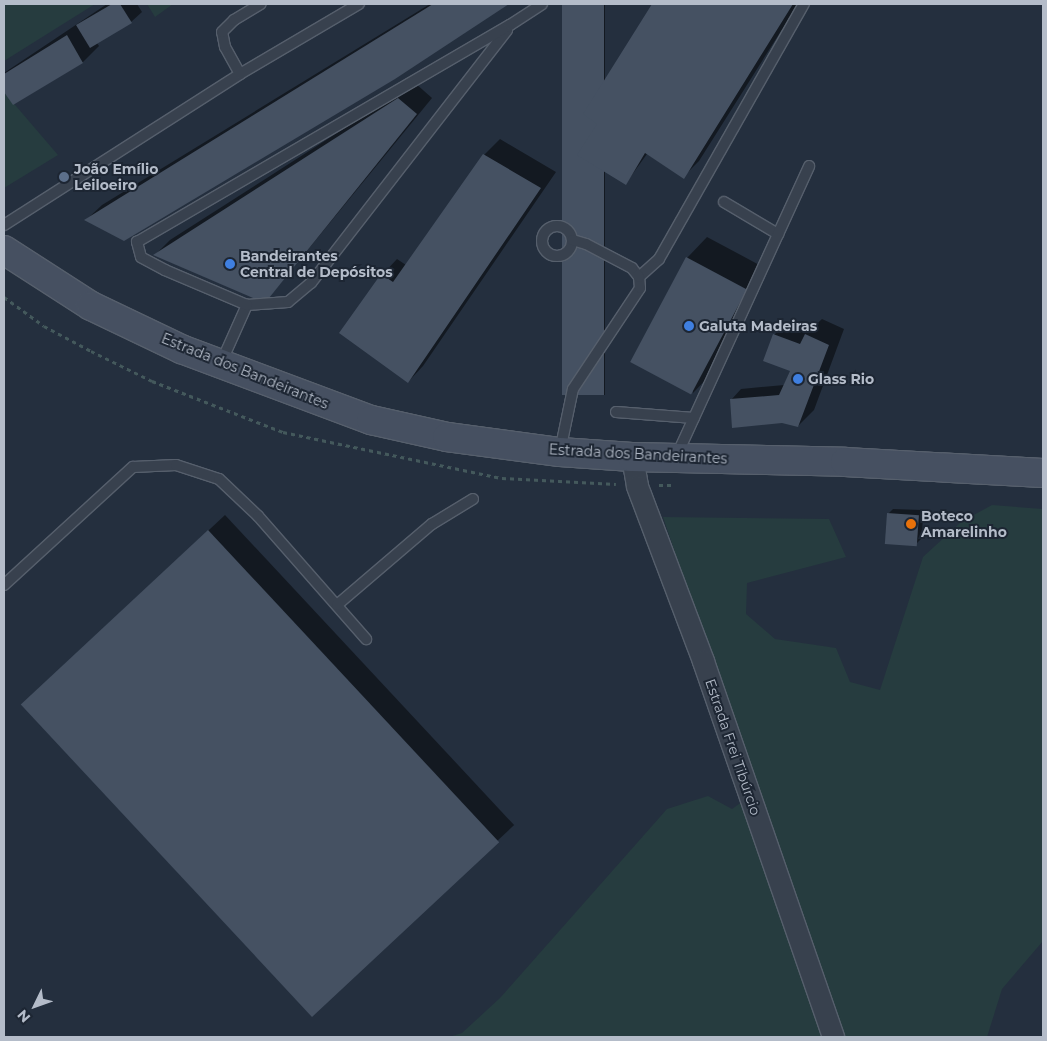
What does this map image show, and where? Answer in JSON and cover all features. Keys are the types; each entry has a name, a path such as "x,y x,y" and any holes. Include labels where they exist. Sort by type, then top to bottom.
{"main road":[{"name":"Estrada dos Bandeirantes","path":"4,250 91,306 221,364 371,420 447,437 560,452 632,457 845,462 1043,473"}],"street":[{"name":"Estrada Frei Tibúrcio","path":"632,457 637,486 703,661 833,1037"}],"lane":[{"path":"240,74 225,47 222,32 234,20 261,4"},
{"path":"4,225 240,74 359,4"},
{"path":"510,26 311,283 288,302 247,305 157,266 141,257 137,242 510,26 542,4"},
{"path":"639,277 659,259 804,4"},
{"path":"675,458 809,166"},
{"path":"724,202 778,234"},
{"path":"560,452 573,389 640,288 639,277 632,268 586,244 573,240"},
{"path":"221,364 247,305"},
{"path":"616,412 694,418"},
{"path":"4,585 133,467 176,464 219,479 258,516 366,639"},
{"path":"337,605 432,524 473,499"}],"green space":[{"path":"4,4 95,4 4,61"},
{"path":"147,4 173,4 155,17"},
{"path":"4,92 58,155 4,188"},
{"path":"992,505 1043,509 1043,941 1002,989 987,1037 449,1037 462,1033 500,998 667,809 708,796 732,809 756,792 663,517 829,519 846,557 747,583 746,614 775,639 836,648 850,682 880,690 923,557 961,522"}],"building":[{"path":"112,4 120,4 132,23 90,48 76,25"},
{"path":"433,4 509,4 395,79 124,241 84,220"},
{"path":"562,4 604,4 604,395 562,395"},
{"path":"652,4 793,4 684,179 645,153 626,185 577,155 597,124 583,114"},
{"path":"67,35 83,63 13,105 4,92 4,74"},
{"path":"398,98 417,114 265,303 153,255"},
{"path":"483,154 541,188 408,383 339,333 381,274 393,282"},
{"name":"Galuta Madeiras","path":"686,257 747,289 691,394 630,362"},
{"path":"773,334 800,344 805,334 829,345 798,427 782,423 732,428 730,399 779,395 790,371 763,361"},
{"path":"887,513 919,515 917,546 885,544"},
{"path":"208,530 499,842 312,1017 21,705"}],"place":[{"name":"João Emílio Leiloeiro","path":"64,177"},
{"name":"Bandeirantes Central de Depósitos","path":"230,264"},
{"name":"Galuta Madeiras","path":"689,326"},
{"name":"Glass Rio","path":"798,379"},
{"name":"Boteco Amarelinho","path":"911,524"}]}
